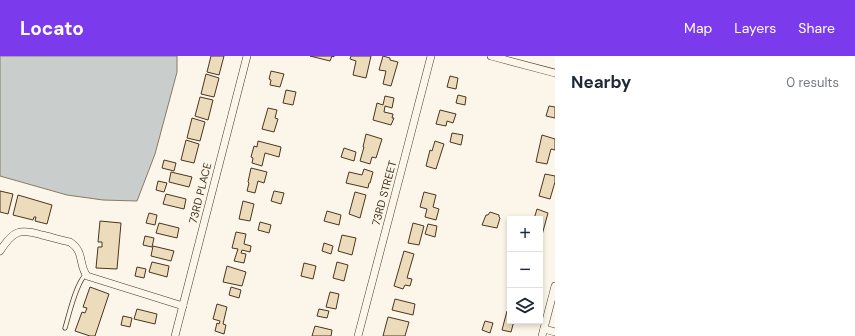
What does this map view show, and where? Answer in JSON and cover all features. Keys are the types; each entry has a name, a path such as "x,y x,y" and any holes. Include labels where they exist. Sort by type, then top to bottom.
{"street":[{"name":"73RD PLACE","path":"175,336 247,56"},
{"name":"73RD STREET","path":"358,336 430,56"},
{"path":"491,56 555,73"},
{"path":"0,251 10,238 20,232 28,231 70,242 79,252 82,268 90,277 183,306"},
{"path":"555,286 543,332 555,332"}],"lane":[{"path":"66,328 76,292 82,278 86,274"}],"shaded area":[{"path":"0,56 177,56 177,72 155,154 137,201 103,200 67,195 0,176"}],"building":[{"path":"211,56 224,56 219,75 207,72"},
{"path":"310,56 332,56 330,61"},
{"path":"351,56 371,56 366,78 353,75 356,61 350,59"},
{"path":"383,56 398,62 391,86 383,84 386,71 379,70"},
{"path":"271,71 284,74 280,87 270,85 271,80 269,79"},
{"path":"206,74 219,78 214,97 201,94"},
{"path":"450,76 458,78 456,89 447,87"},
{"path":"286,90 296,92 293,105 283,103"},
{"path":"458,95 466,97 465,105 456,103"},
{"path":"385,96 394,98 392,108 385,106 384,112 393,114 392,118 394,118 391,125 373,120 377,103 383,105"},
{"path":"200,97 213,100 208,120 195,116"},
{"path":"549,106 555,107 555,118 546,116"},
{"path":"268,108 277,110 275,118 278,119 274,132 262,129"},
{"path":"440,110 456,114 453,123 447,121 446,126 436,124"},
{"path":"192,118 205,122 200,141 187,138"},
{"path":"452,133 463,135 461,145 450,142"},
{"path":"366,134 382,139 376,158 372,157 370,164 360,161"},
{"path":"542,135 555,139 555,150 551,149 547,164 536,162"},
{"path":"186,140 199,144 194,163 181,160"},
{"path":"258,141 281,147 279,157 265,153 262,166 252,163 253,158 251,157 254,146 257,147"},
{"path":"435,141 444,144 436,169 426,166 430,150 432,151"},
{"path":"344,148 356,152 354,161 341,157"},
{"path":"164,160 176,163 174,171 162,168"},
{"path":"251,168 267,172 264,183 258,181 255,193 247,191"},
{"path":"364,169 373,172 368,188 346,183 349,172 362,175"},
{"path":"171,172 192,177 189,187 169,182"},
{"path":"545,174 555,176 555,182 550,199 539,196"},
{"path":"158,181 167,183 164,192 156,190"},
{"path":"0,191 13,194 8,214 0,212"},
{"path":"274,191 284,193 281,204 271,201"},
{"path":"355,192 366,195 360,218 349,214"},
{"path":"424,192 436,195 433,207 439,209 436,220 425,217 427,209 420,207"},
{"path":"166,194 186,199 184,209 163,204"},
{"path":"18,195 52,205 47,224 35,221 36,217 34,217 33,220 13,215"},
{"path":"243,201 254,204 250,221 239,219"},
{"path":"537,209 548,213 543,231 543,216 535,216"},
{"path":"327,211 341,215 339,225 324,221"},
{"path":"490,212 499,215 500,218 497,228 482,225 486,215"},
{"path":"149,213 157,215 155,225 146,223"},
{"path":"100,221 121,223 117,269 96,268 98,247 102,247 102,242 98,242"},
{"path":"260,222 271,225 269,233 258,230"},
{"path":"159,223 179,228 177,238 156,233"},
{"path":"413,223 424,226 419,245 408,243"},
{"path":"428,224 437,226 435,237 425,234"},
{"path":"236,232 246,234 244,244 251,246 250,252 242,250 241,253 246,254 244,263 234,261 238,249 232,248"},
{"path":"342,235 356,238 352,255 338,251"},
{"path":"145,236 154,238 152,247 143,245"},
{"path":"324,243 333,246 331,254 322,251"},
{"path":"153,246 174,251 171,261 151,256"},
{"path":"404,251 414,254 407,278 412,279 410,286 405,285 403,289 394,286"},
{"path":"152,262 169,266 167,277 149,272"},
{"path":"337,262 348,265 344,281 333,278"},
{"path":"304,263 316,266 313,279 301,276"},
{"path":"227,266 246,272 242,286 223,282"},
{"path":"137,267 146,269 144,278 135,276"},
{"path":"90,287 109,294 95,336 90,336 75,331 82,312 85,313 87,308 83,307"},
{"path":"231,287 241,290 239,298 229,295"},
{"path":"330,292 339,294 336,309 326,307"},
{"path":"395,299 415,304 413,315 392,310"},
{"path":"217,304 227,307 223,324 226,325 224,334 215,331 217,323 219,324 220,321 213,319"},
{"path":"137,309 157,314 155,324 134,319"},
{"path":"319,309 329,311 327,318 317,316"},
{"path":"507,311 507,324 513,324 511,332 502,330"},
{"path":"123,316 132,318 130,327 121,325"},
{"path":"388,317 409,322 405,336 383,336"},
{"path":"485,321 493,323 490,333 482,330"},
{"path":"315,326 332,330 331,336 312,336"}]}
